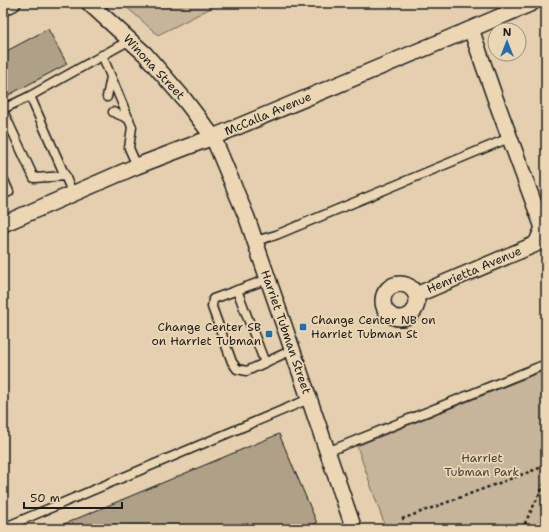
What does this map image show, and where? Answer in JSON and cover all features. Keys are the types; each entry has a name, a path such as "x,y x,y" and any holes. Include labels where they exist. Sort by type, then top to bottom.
{"street":[{"path":"3,8 13,3"},
{"name":"Winona Street","path":"89,3 145,54 166,76 212,137"},
{"name":"McCalla Avenue","path":"3,224 137,166 212,137 532,3"},
{"path":"471,29 509,138 545,230"},
{"name":"Harriet Tubman Street","path":"212,137 248,218 354,529"},
{"name":"Henrietta Avenue","path":"416,295 536,244 545,230"}],"lane":[{"path":"66,176 34,178 3,110 130,40"},
{"path":"102,55 132,127 129,148 137,166"},
{"path":"107,97 111,77"},
{"path":"30,96 74,194"},
{"path":"113,112 128,119"},
{"path":"255,241 276,235 509,138"},
{"path":"3,178 9,192 3,194"},
{"path":"268,279 213,299 212,307 232,362 237,369 247,371 292,350"},
{"path":"237,290 265,363"},
{"path":"327,452 546,364"},
{"path":"3,528 309,399"}],"path":[{"path":"402,519 546,466"},
{"path":"522,529 546,481"},
{"path":"524,524 539,529"}],"green space":[{"path":"122,3 211,3 213,7 158,35"},
{"name":"Harriet Tubman Park","path":"546,370 546,529 386,529 357,446"}],"building":[{"path":"48,29 67,64 3,98 3,53"},
{"path":"279,434 317,523 302,529 52,529"}],"place":[{"name":"Change Center NB on Harriet Tubman St","path":"303,327"},
{"name":"Change Center SB on Harriet Tubman","path":"269,334"}]}
